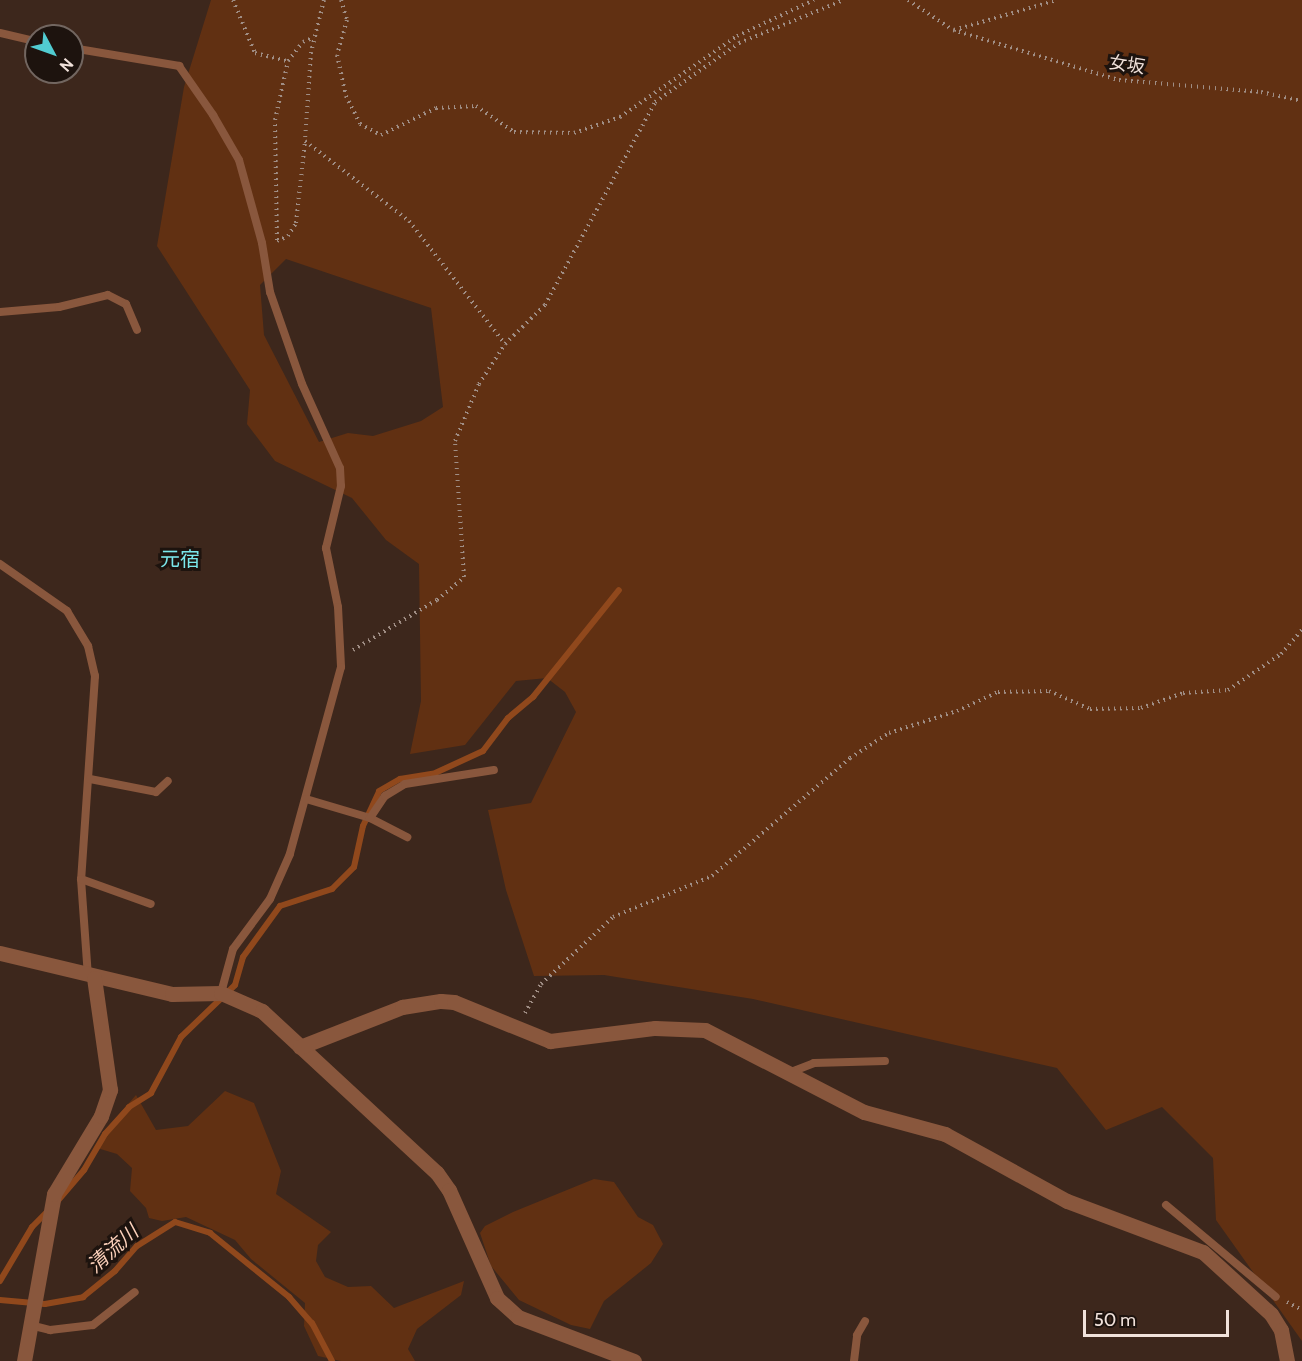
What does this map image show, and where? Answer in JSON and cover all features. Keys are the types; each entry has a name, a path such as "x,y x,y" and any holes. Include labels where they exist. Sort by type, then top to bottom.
{"street":[{"path":"0,953 91,977 172,994 221,993 262,1011 438,1173 449,1190 497,1298 519,1317 634,1361"},
{"path":"24,1361 56,1188 101,1116 110,1090 91,977"},
{"path":"300,1047 422,1002 454,1002 516,1030 550,1041 655,1028 705,1030 791,1072 864,1112 945,1134 1066,1201 1109,1220 1207,1248 1271,1314 1281,1330 1287,1361"}],"lane":[{"path":"0,33 24,38"},
{"path":"84,50 179,66 239,160 262,243 270,292 302,384 340,468 341,486 326,548 342,651 306,799 290,854 270,898 233,949 221,993"},
{"path":"0,312 59,307 108,295 126,304 137,330"},
{"path":"0,564 68,611 88,646 95,676 90,779 81,879 91,977"},
{"path":"370,818 385,796 405,784 494,770"},
{"path":"90,779 156,792 168,781"},
{"path":"306,799 370,818 407,837"},
{"path":"81,879 151,904"},
{"path":"791,1072 814,1063 885,1061"},
{"path":"1166,1205 1207,1248 1276,1297"},
{"path":"32,1311 50,1330 93,1325 135,1292"},
{"path":"854,1361 857,1335 865,1321"}],"path":[{"path":"232,0 255,53 288,61"},
{"path":"262,243 288,236 296,223 314,37 324,0"},
{"path":"341,0 347,20 337,55 346,96 360,124 381,135 436,108 476,106 514,132 574,134 620,117 737,36 814,0"},
{"path":"342,651 359,649 437,600 464,577 454,441 478,384 505,344 545,305 655,102 740,43 844,0"},
{"name":"女坂","path":"908,0 953,30 1119,80 1261,92 1302,101"},
{"path":"953,30 1057,0"},
{"path":"277,240 275,120 288,61 303,42 314,37"},
{"path":"305,141 410,221 505,344"},
{"path":"516,1030 542,984 613,917 712,876 850,758 889,734 957,711 998,692 1048,691 1090,709 1142,708 1183,693 1228,690 1281,654 1302,630"}],"shaded area":[{"path":"211,0 1302,0 1302,1341 1216,1220 1213,1158 1162,1107 1106,1130 1057,1068 753,999 604,975 534,976 506,890 488,810 531,803 576,712 565,692 547,678 516,681 465,745 410,754 421,701 419,564 386,540 352,498 275,461 247,424 250,390 157,246 184,87","holes":["286,259 431,308 443,407 421,421 373,436 348,433 319,442 264,335 260,285"]},
{"path":"225,1091 254,1103 281,1171 276,1194 331,1232 318,1245 316,1261 325,1277 348,1287 371,1286 394,1308 464,1281 461,1295 417,1329 408,1349 415,1361 341,1361 318,1356 304,1326 305,1303 251,1259 235,1240 186,1217 162,1221 149,1218 146,1208 130,1191 132,1168 117,1154 97,1148 101,1135 136,1095 156,1130 188,1126"},
{"path":"594,1179 614,1182 638,1217 653,1225 663,1244 651,1263 604,1301 590,1329 571,1325 519,1300 491,1266 480,1233 485,1226 513,1212"}],"waterway":[{"path":"55,1204 84,1170 105,1134 129,1107 151,1093 181,1037 235,985 243,957 280,906 332,889 354,867 363,826 379,791 400,779 433,774 483,751 508,718 533,697 619,590"},
{"path":"0,1281 32,1227 48,1211"},
{"name":"清流川","path":"0,1300 45,1304 83,1297 115,1271 137,1246 175,1222 210,1233 289,1297 312,1323 332,1361"}],"district":[{"name":"元宿","path":"180,559"}]}
